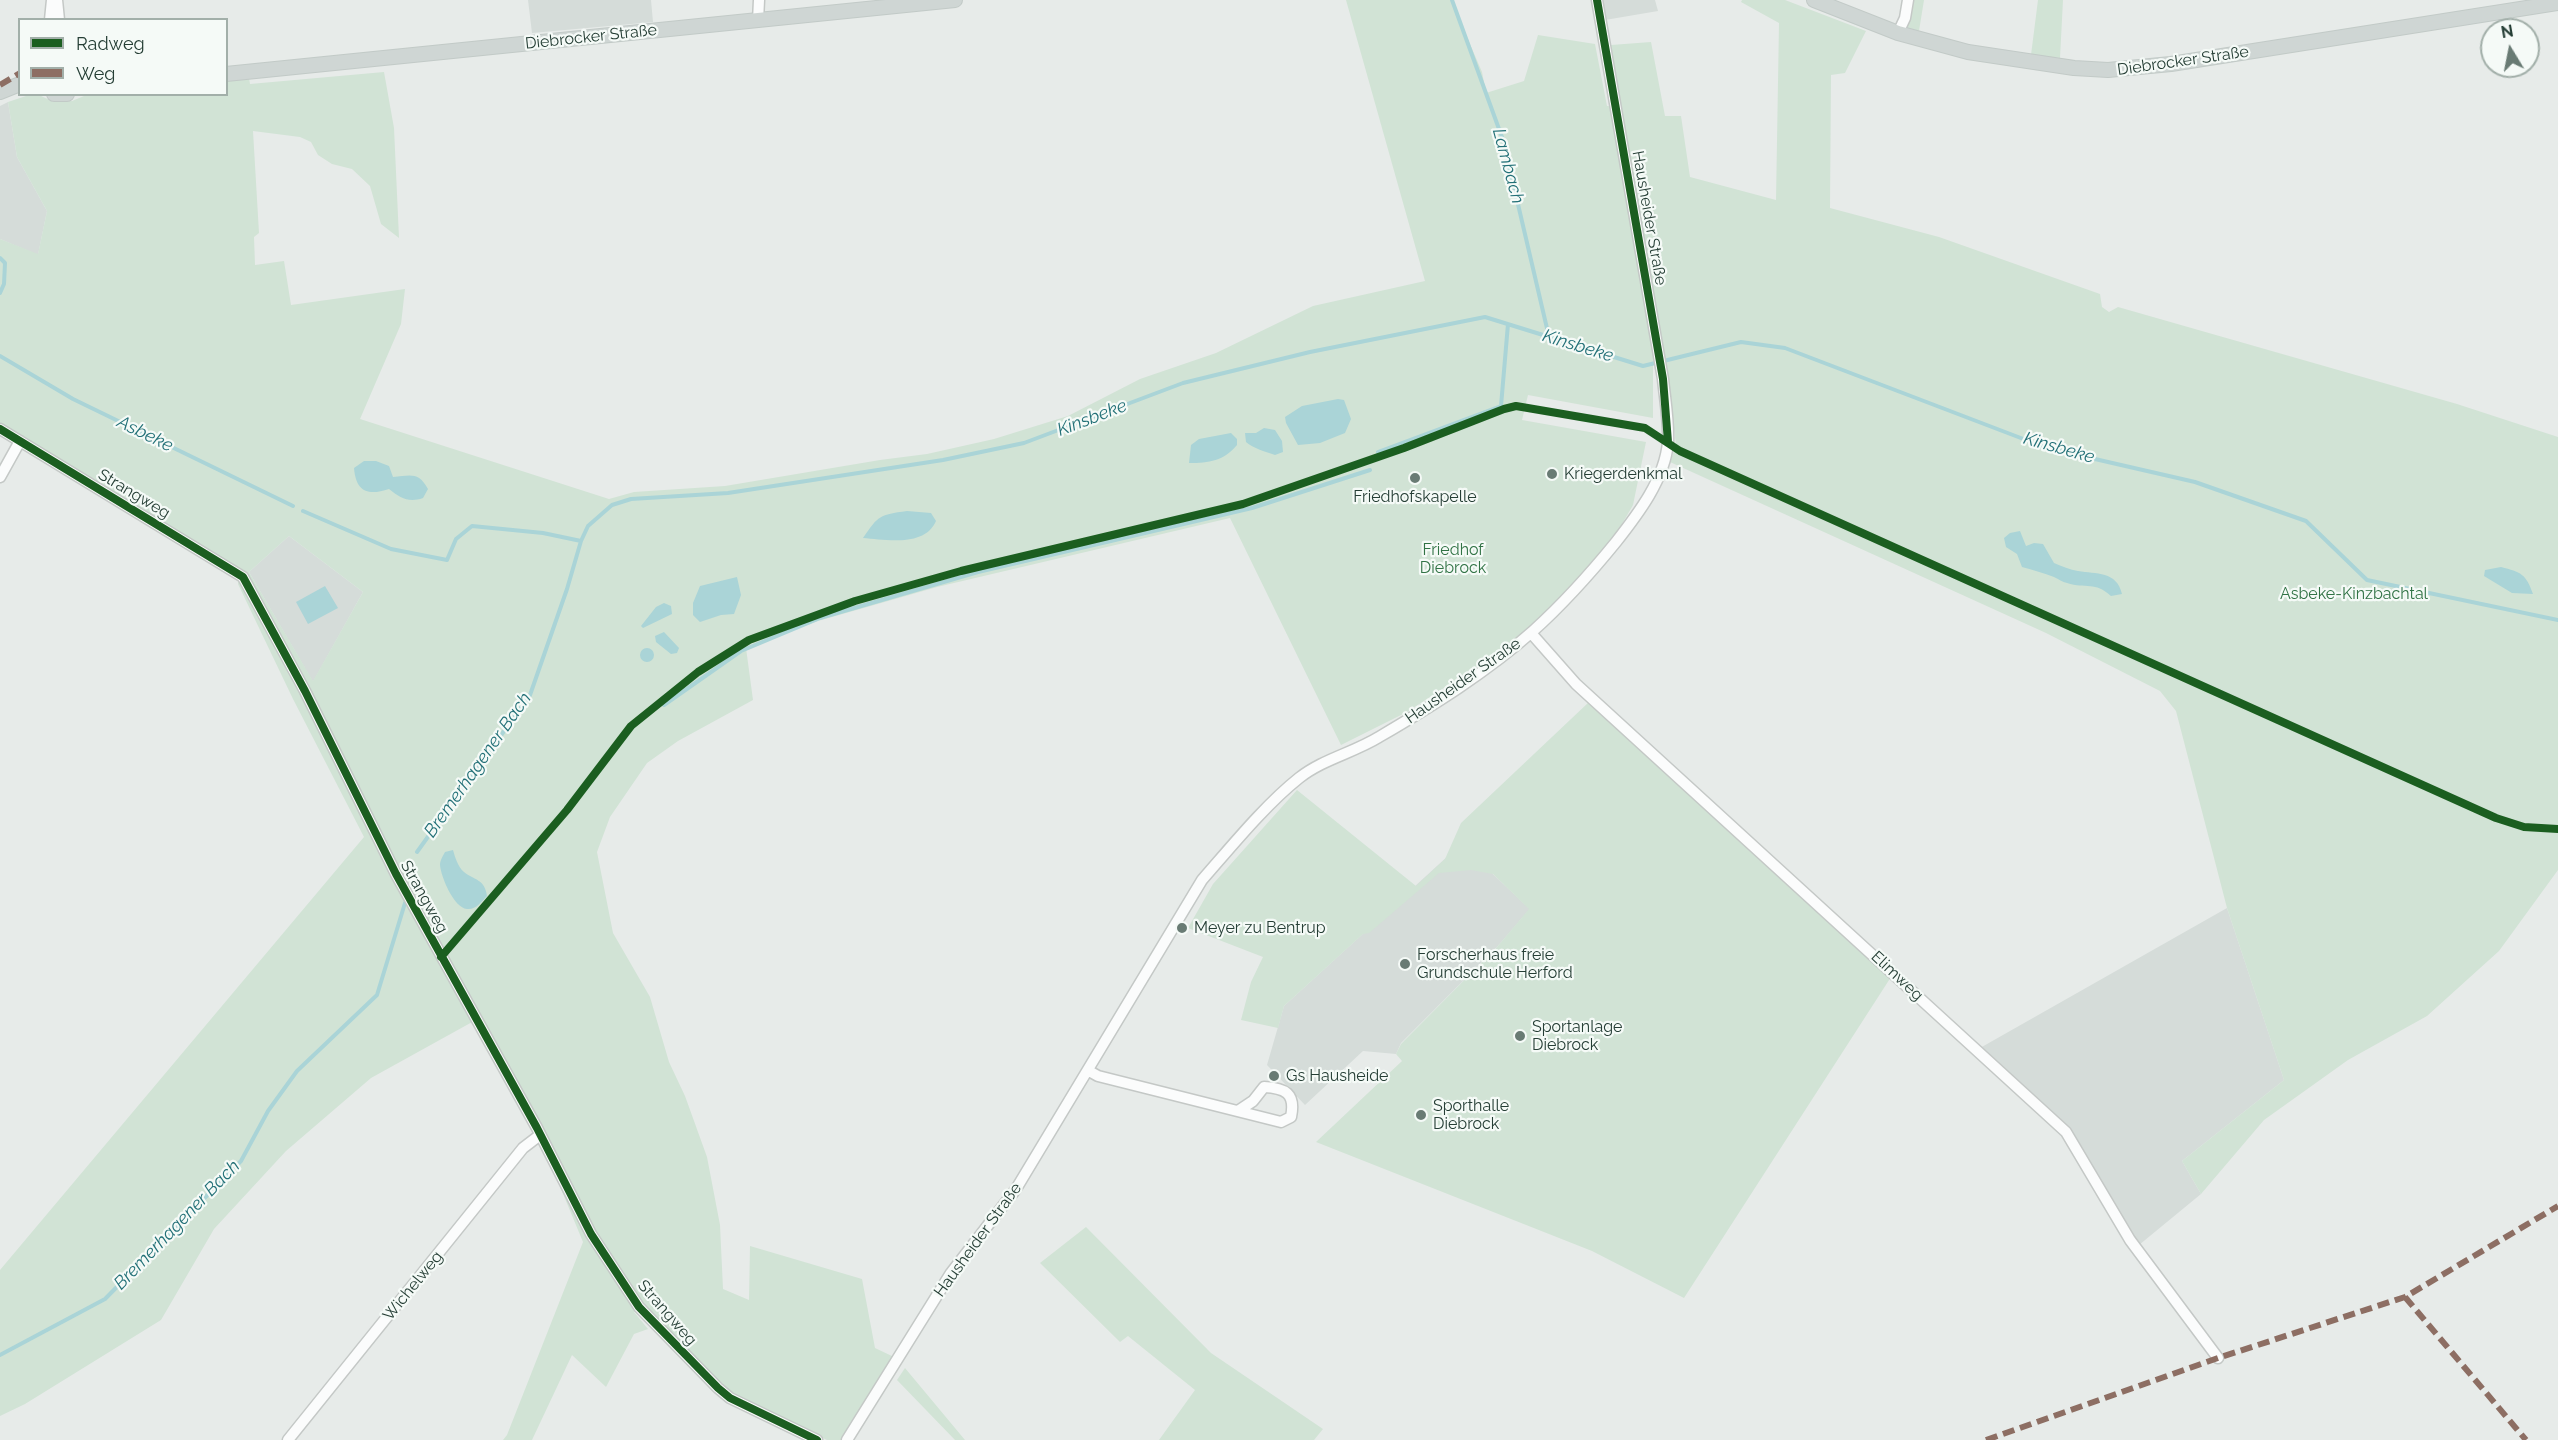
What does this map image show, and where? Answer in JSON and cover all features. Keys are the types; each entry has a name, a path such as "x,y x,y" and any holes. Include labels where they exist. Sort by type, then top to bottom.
{"main road":[{"name":"Diebrocker Straße","path":"228,74 955,0"},
{"name":"Diebrocker Straße","path":"1814,0 1898,33 1968,52 2074,68 2116,70 2171,64 2558,3"},
{"path":"0,92 18,85"},
{"path":"0,101 18,95"}],"street":[{"path":"50,18 51,0"},
{"path":"57,0 59,18"},
{"path":"758,21 759,0"},
{"name":"Hausheider Straße","path":"848,1440 951,1273 1016,1190 1202,880 1280,795 1312,768 1362,747 1407,721 1531,633 1559,607 1597,565 1626,530 1649,494 1659,474 1668,442 1663,379 1597,0"},
{"path":"1898,33 1905,18 1908,0"},
{"name":"Strangweg","path":"0,429 243,577 305,691 396,874 540,1135 591,1234 639,1307 679,1350 730,1398 817,1440"},
{"path":"0,477 20,441"},
{"name":"Elimweg","path":"1531,633 1576,684 2066,1132 2130,1240 2217,1358"},
{"path":"1089,1071 1098,1076 1281,1122 1291,1117 1294,1105 1289,1095 1279,1088 1264,1087 1253,1101 1238,1111"},
{"name":"Wichelweg","path":"288,1440 523,1148 540,1135"}],"shaded area":[{"path":"528,0 651,0 653,22 532,33"},
{"path":"1601,0 1655,0 1658,11 1605,20"},
{"path":"8,102 17,157 47,211 38,255 0,239 0,106"},
{"path":"289,536 363,592 313,682 249,572"},
{"name":"Forscherhaus freie Grundschule Herford","path":"1461,844 1530,909 1497,947 1401,1043 1396,1054 1363,1051 1305,1105 1267,1065 1284,1006"},
{"path":"2227,908 2284,1080 2182,1161 2201,1194 2139,1245 2075,1138 1980,1048"}],"green space":[{"name":"Asbeke-Kinzbachtal","path":"1346,0 1451,0 1482,72 1486,93 1524,81 1538,35 1595,44 1607,106 1611,106 1626,168 1632,169 1611,45 1651,42 1665,116 1681,116 1690,177 1776,200 1779,23 1741,2 1742,0 1785,0 1866,31 1845,73 1831,75 1830,208 1939,237 2100,294 2102,307 2109,312 2118,307 2457,404 2558,437 2558,870 2499,951 2427,1016 2348,1060 2264,1120 2201,1194 2182,1161 2284,1080 2227,908 2176,711 2160,691 2046,633 1670,462 1676,445 1665,361 1653,364 1653,418 1528,395 1522,420 1646,442 1633,505 1618,531 1558,604 1522,637 1407,712 1341,745 1230,518 937,587 818,621 746,648 753,700 678,741 647,763 610,817 597,852 613,933 650,997 669,1062 685,1096 707,1157 720,1225 723,1289 749,1300 750,1246 862,1279 875,1348 894,1357 844,1440 827,1440 730,1391 721,1382 716,1384 639,1307 634,1312 648,1329 634,1334 606,1387 572,1355 532,1440 503,1440 507,1435 583,1242 539,1136 474,1021 371,1078 286,1151 214,1229 161,1320 25,1404 0,1416 0,1270 364,837 293,699 238,584 238,576 0,425 0,239 38,254 47,211 17,157 8,102 26,96 41,96 54,102 72,101 84,96 228,96 228,81 249,78 250,84 384,72 394,128 399,238 381,224 370,186 352,169 332,164 318,155 311,142 300,137 253,131 259,233 254,237 255,265 284,261 291,305 405,289 401,324 360,419 609,499 634,492 725,486 927,454 994,439 1068,416 1140,379 1216,353 1313,306 1425,281","holes":["289,536 363,592 313,681 249,572"]},
{"path":"1912,0 1924,0 1919,31 1906,28"},
{"path":"2038,0 2063,0 2060,58 2031,55"},
{"path":"1589,702 1891,977 1684,1298 1592,1251 1316,1142 1402,1061 1396,1054 1401,1044 1497,947 1529,909 1493,874 1471,870 1439,873 1369,933 1363,934 1284,1006 1278,1028 1241,1020 1251,982 1263,957 1188,928 1213,884 1297,790 1416,886 1445,859 1461,823"},
{"path":"1086,1227 1211,1353 1323,1429 1314,1440 1159,1440 1195,1390 1128,1336 1120,1342 1040,1263"},
{"path":"905,1368 965,1440 955,1440 897,1380"}],"water":[{"path":"1338,399 1344,400 1351,419 1345,433 1320,443 1298,445 1285,417 1302,406"},
{"path":"1264,428 1275,430 1282,441 1283,452 1275,455 1246,442 1245,433 1256,433"},
{"path":"1231,433 1237,439 1237,445 1227,455 1210,462 1189,463 1191,445 1199,439"},
{"path":"364,461 376,461 389,466 393,477 417,477 428,489 423,498 413,500 401,497 389,489 375,492 364,490 357,482 354,468"},
{"path":"907,511 931,513 936,521 931,529 914,538 893,540 863,538 880,517"},
{"path":"2020,531 2026,546 2034,543 2043,544 2054,563 2072,570 2111,577 2116,581 2122,594 2111,596 2100,588 2065,583 2022,567 2017,554 2006,547 2004,538 2010,533"},
{"path":"2501,567 2522,575 2533,594 2512,593 2484,576 2485,570"},
{"path":"737,577 741,595 734,614 721,615 700,622 693,615 693,603 700,586"},
{"path":"325,586 338,608 308,624 296,602"},
{"path":"664,603 671,606 672,614 643,628 641,626 656,607"},
{"path":"664,632 679,648 677,653 671,654 656,642 655,636"},
{"path":"647,648 652,650 654,655 652,660 647,662 642,660 640,655 642,650"},
{"path":"453,850 462,870 481,883 486,890 487,896 473,908 467,909 457,903 443,877 441,860 445,852"}],"waterway":[{"name":"Lambach","path":"1452,0 1503,140 1549,337"},
{"name":"Asbeke","path":"0,258 5,263 4,284 0,293"},
{"name":"Kinsbeke","path":"417,852 530,695 581,541 588,526 612,505 631,499 728,493 943,460 1024,443 1183,383 1310,352 1485,317 1643,366 1741,342 1785,348 2047,448 2195,482 2306,521 2367,580 2558,620"},
{"path":"1378,452 1501,406 1508,324"},
{"name":"Asbeke","path":"0,356 73,399 293,506"},
{"path":"664,705 741,651 820,618 978,572 1252,508 1370,470"},
{"name":"Asbeke","path":"303,511 391,549 447,560 456,539 472,526 543,533 581,541"},
{"name":"Bremerhagener Bach","path":"0,1355 105,1299 241,1161 268,1111 297,1071 377,995 405,903"}],"marked path":[{"path":"0,85 18,74"},
{"path":"1986,1440 2218,1358 2405,1297 2558,1206"},
{"path":"2405,1297 2526,1440"}],"cycle path":[{"path":"1597,0 1663,379 1668,442"},
{"path":"441,957 567,810 631,726 698,672 749,640 855,601 961,571 1243,504 1516,406 1645,428 1680,451 2496,818 2524,827 2558,829"},
{"path":"0,429 243,577 305,691 396,874 537,1128 591,1234 639,1307 730,1398 817,1440"}],"place":[{"name":"Kriegerdenkmal","path":"1552,474"},
{"name":"Friedhofskapelle","path":"1415,478"},
{"name":"Meyer zu Bentrup","path":"1182,928"},
{"name":"Forscherhaus freie Grundschule Herford","path":"1405,964"},
{"name":"Sportanlage Diebrock","path":"1520,1036"},
{"name":"Gs Hausheide","path":"1274,1076"},
{"name":"Sporthalle Diebrock","path":"1421,1115"}],"park label":[{"name":"Friedhof Diebrock","path":"1453,559"}]}
